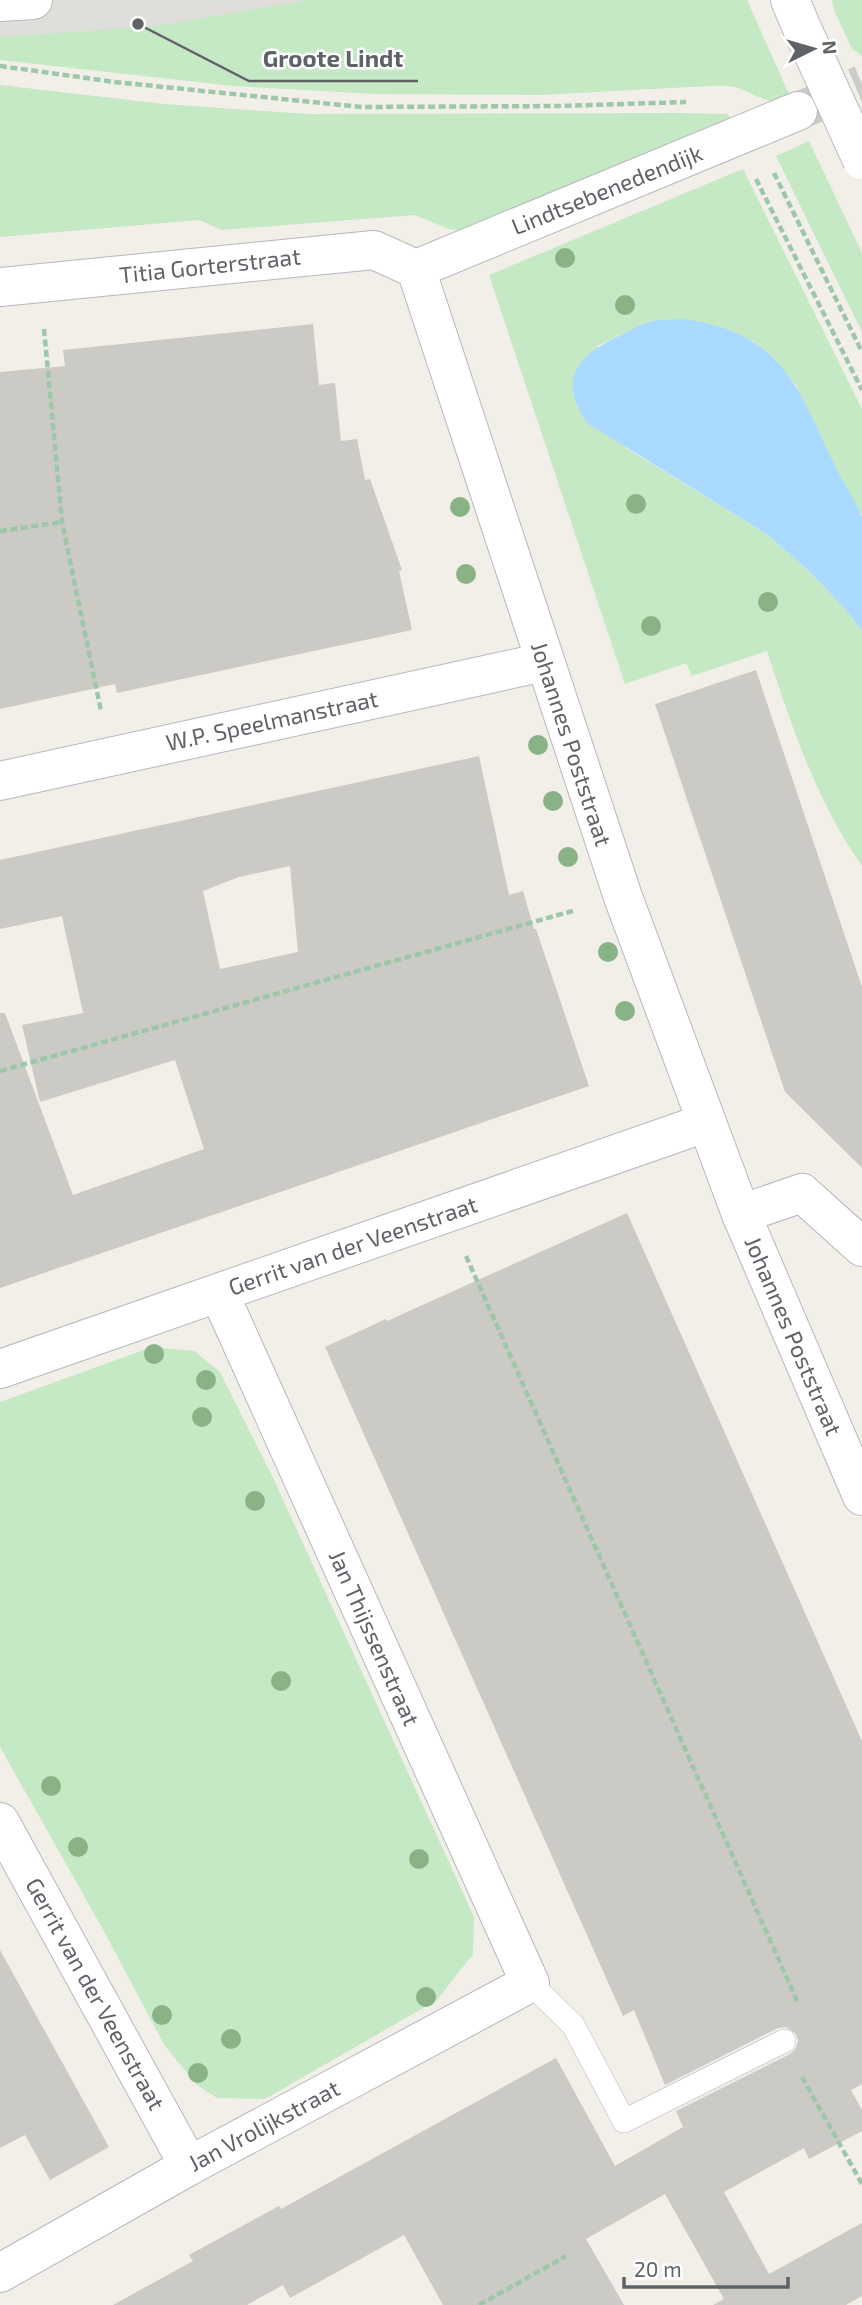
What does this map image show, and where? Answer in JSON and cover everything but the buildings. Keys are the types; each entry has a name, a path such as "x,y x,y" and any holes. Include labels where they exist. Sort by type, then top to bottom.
{"street":[{"path":"0,2 33,0"},
{"path":"797,16 862,160"},
{"name":"Lindtsebenedendijk","path":"416,269 798,111"},
{"name":"Titia Gorterstraat","path":"0,287 374,250 416,269"},
{"name":"Johannes Poststraat","path":"416,269 623,897 705,1123 741,1214 862,1496"},
{"name":"W.P. Speelmanstraat","path":"0,780 544,662"},
{"name":"Gerrit van der Veenstraat","path":"0,1369 705,1123"},
{"name":"Johannes Poststraat","path":"741,1214 802,1193 862,1247"},
{"name":"Jan Thijssenstraat","path":"219,1293 530,1983"},
{"name":"Gerrit van der Veenstraat","path":"0,1822 189,2166"},
{"name":"Jan Vrolijkstraat","path":"0,2273 189,2166 530,1983"}],"lane":[{"path":"530,1983 573,2025 624,2121 784,2041"}],"path":[{"path":"0,66 115,82 361,107 560,106 711,101 736,106 755,176 862,390"},
{"path":"743,135 862,352"},
{"path":"40,283 62,522 110,757"},
{"path":"0,531 62,522"},
{"path":"0,1071 623,897"},
{"path":"448,1214 806,2020 784,2041 862,2184"},
{"path":"479,2305 566,2256"}],"shaded area":[{"path":"0,0 552,0 0,48"}],"green space":[{"path":"309,0 747,0 791,99 771,101 731,86 540,95 376,94 233,86 0,60 0,37 156,26"},
{"path":"832,0 862,0 862,56 852,49"},
{"path":"0,85 164,104 308,114 678,113 728,114 731,120 465,231 449,229 415,215 222,230 199,220 0,237"},
{"path":"809,141 862,253 862,332 776,156"},
{"path":"743,169 862,409 862,515 844,486 795,384 772,357 753,341 648,322 597,346 626,448 768,535 810,572 862,630 862,866 818,789 767,651 692,676 686,663 625,684 489,275"},
{"path":"152,1347 194,1351 220,1372 274,1480 474,1917 473,1954 437,2000 265,2099 217,2098 197,2085 165,2046 0,1747 0,1402"}],"water":[{"path":"684,319 717,326 744,337 765,351 797,388 861,513 862,630 810,572 768,535 587,423 578,407 573,381 583,360 606,343 643,324"}],"tunnel":[{"path":"803,109 862,84"}],"place":[{"name":"Groote Lindt","path":"138,24"}]}
